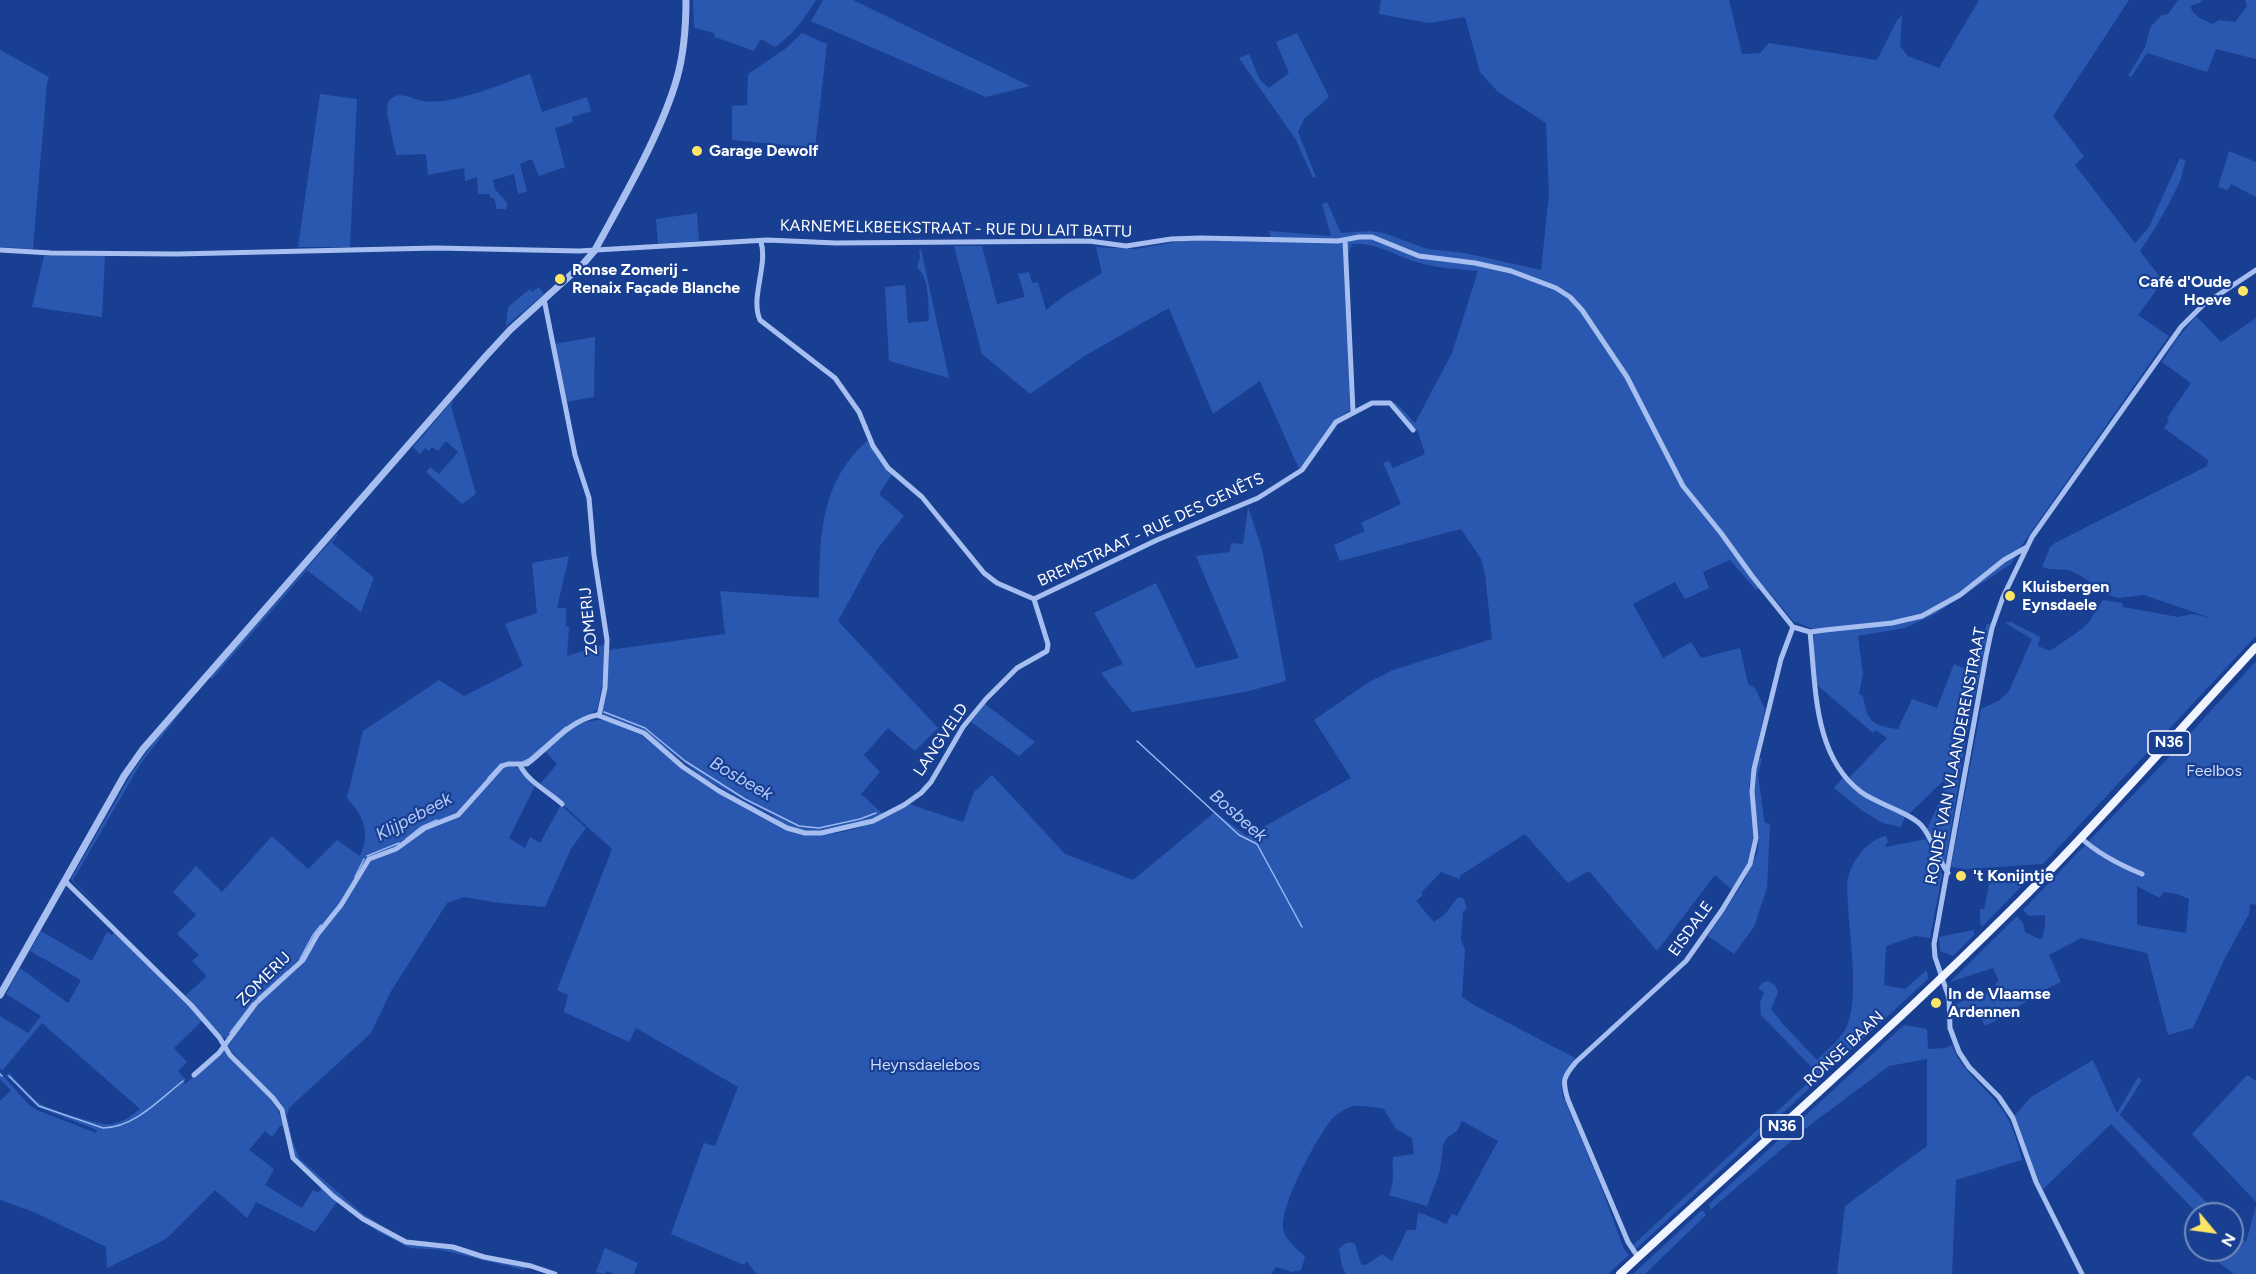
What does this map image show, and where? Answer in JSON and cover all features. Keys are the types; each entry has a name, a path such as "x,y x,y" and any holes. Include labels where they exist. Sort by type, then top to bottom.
{"main road":[{"name":"RONSE BAAN","path":"1620,1274 1942,977 2024,897 2256,647"}],"street":[{"path":"0,995 124,776 166,720 486,356 595,250 646,152 671,96 683,47 686,0"},
{"name":"KARNEMELKBEEKSTRAAT - RUE DU LAIT BATTU","path":"0,250 51,253 177,254 436,248 579,251 761,242 1089,241 1126,246 1181,239 1345,240 1372,237 1419,256 1491,266 1543,282 1570,297 1582,310 1627,377 1683,486 1793,627"},
{"path":"1345,240 1353,412"},
{"path":"761,242 762,263 757,306 760,320 836,378 859,412 873,446 888,468 922,497 984,573 997,583 1034,599"},
{"name":"RONDE VAN VLAANDERENSTRAAT","path":"2082,1274 2036,1182 2013,1118 1999,1097 1969,1067 1959,1052 1950,1028 1948,999 1935,957 1934,944 1992,628 2003,597 2027,547 2045,518 2181,327 2209,300 2256,270"},
{"name":"ZOMERIJ","path":"194,1075 225,1045 253,1007 303,960 317,935 341,905 369,859 401,846 425,828 454,817 466,808 500,768 508,764 520,765 532,761 572,726 592,716 599,716 605,688 607,640 593,546 589,498 575,455 544,298"},
{"name":"BREMSTRAAT - RUE DES GENÊTS","path":"1034,599 1156,540 1247,503 1272,490 1302,470 1334,424 1372,403 1390,404 1413,430"},
{"path":"1793,627 1810,632 1892,623 1922,616 1960,595 2004,560 2027,547"},
{"name":"LANGVELD","path":"599,716 644,733 683,767 701,779 787,828 812,834 846,829 886,815 921,793 931,782 963,727 986,699 1017,668 1047,651 1048,644 1034,599"},
{"name":"EISDALE","path":"1638,1257 1628,1242 1568,1100 1564,1086 1566,1073 1610,1029 1686,961 1745,873 1756,844 1752,797 1754,770 1775,682 1793,627"},
{"path":"1810,632 1819,712 1829,748 1839,770 1848,781 1870,798 1918,822 1948,873"},
{"path":"520,765 524,774 546,789 562,804"},
{"path":"2080,837 2091,847 2122,866 2142,874"},
{"path":"65,881 162,975 225,1045 230,1054 279,1106 290,1152 295,1161 323,1187 363,1219 388,1234 411,1243 453,1247 555,1274"}],"green space":[{"path":"693,0 816,0 798,26 782,42 775,47 761,39 754,51 715,37 714,33 694,28"},
{"path":"823,0 853,0 1030,86 986,97 811,21"},
{"name":"Heynsdaelebos","path":"1381,0 1729,0 1742,54 1760,53 1769,43 1877,60 1897,20 1902,15 1900,46 1908,56 1939,68 1979,0 2129,0 2053,116 2084,156 2075,165 2135,243 2149,227 2180,158 2186,161 2170,201 2140,251 2163,281 2138,315 2169,336 2011,564 1935,614 1905,628 1858,636 1863,674 1859,694 1863,696 1866,711 1872,721 1877,724 1898,729 1912,699 1937,708 1954,664 1971,671 1987,624 1990,624 1966,739 1945,865 1927,829 1947,785 1943,781 1908,815 1906,814 1901,827 1883,823 1864,812 1834,788 1845,775 1849,778 1887,738 1876,730 1873,733 1816,684 1813,629 1793,621 1765,587 1756,590 1730,560 1703,572 1709,588 1685,599 1675,582 1633,604 1663,658 1691,642 1701,658 1740,648 1748,684 1755,688 1765,709 1749,785 1754,835 1747,865 1732,890 1715,875 1657,951 1589,871 1568,883 1525,834 1461,875 1459,879 1441,872 1416,901 1434,922 1445,914 1458,897 1464,899 1467,909 1463,911 1461,940 1465,950 1462,997 1575,1058 1564,1076 1563,1096 1624,1249 1629,1255 1608,1274 1346,1274 1339,1249 1345,1244 1355,1244 1361,1264 1366,1265 1382,1254 1392,1261 1407,1230 1416,1230 1418,1213 1446,1224 1452,1214 1457,1216 1498,1141 1462,1121 1457,1131 1447,1138 1443,1145 1440,1171 1427,1206 1389,1195 1393,1181 1393,1157 1414,1154 1412,1138 1396,1129 1384,1109 1358,1106 1353,1106 1340,1113 1326,1127 1292,1191 1283,1222 1284,1232 1305,1257 1301,1270 1292,1272 1276,1267 1271,1274 756,1274 747,1261 744,1265 671,1234 704,1143 715,1146 738,1087 636,1028 629,1042 564,1012 568,995 557,990 612,849 540,784 557,764 544,750 580,723 604,720 641,735 675,763 800,834 827,835 842,832 885,818 909,804 963,822 974,792 992,775 1065,854 1133,880 1215,812 1247,836 1351,778 1314,720 1369,682 1393,670 1492,639 1485,574 1481,559 1461,529 1340,561 1334,545 1365,531 1361,523 1401,504 1383,463 1389,461 1393,468 1425,454 1418,432 1393,405 1395,402 1415,423 1452,353 1478,271 1421,263 1383,249 1360,244 1352,244 1348,255 1343,246 1350,410 1335,420 1299,469 1260,381 1213,414 1169,308 1086,355 1030,394 982,354 954,246 982,246 997,304 1025,297 1018,274 1029,272 1032,283 1038,282 1046,310 1102,273 1096,247 1135,249 1187,240 1272,242 1269,231 1331,236 1322,204 1327,202 1341,233 1370,231 1384,233 1427,249 1465,253 1541,270 1549,193 1546,123 1498,92 1480,72 1465,17 1429,23 1379,14"},
{"path":"2178,0 2202,0 2190,6 2199,18 2213,24 2219,20 2235,22 2247,6 2245,0 2256,0 2256,59 2216,49 2207,72 2147,53 2131,77 2128,76 2145,47 2151,26 2162,15 2168,14"},
{"path":"802,33 827,44 815,148 732,140 732,106 747,105 748,74 785,49"},
{"path":"1297,33 1329,97 1304,119 1298,132 1316,177 1313,178 1296,140 1239,58 1249,54 1260,80 1269,88 1289,73 1276,42"},
{"path":"0,50 49,77 33,249 0,247"},
{"path":"530,74 542,112 587,97 591,111 572,117 573,122 555,128 565,167 539,176 532,159 520,164 527,191 518,194 514,174 493,180 495,189 507,203 506,209 497,209 494,198 491,198 489,194 478,194 477,177 465,181 464,168 428,175 426,154 396,155 387,113 388,102 392,98 400,95 422,101 447,100 476,93"},
{"path":"320,94 357,99 350,247 298,247"},
{"path":"2229,151 2256,162 2256,197 2231,184 2228,190 2218,187"},
{"path":"697,213 699,241 658,244 656,219"},
{"path":"921,249 949,378 889,361 885,287 905,285 908,323 929,321 926,285 917,267"},
{"path":"105,255 102,317 32,307 44,256"},
{"path":"539,287 544,294 506,326 508,307 530,289 532,292"},
{"path":"2196,316 2221,342 2256,318 2256,636 2043,864 1967,869 1951,867 1981,709 2000,700 2009,691 2032,639 2005,623 2011,622 2040,637 2038,646 2050,651 2082,629 2103,600 2122,603 2123,607 2178,617 2193,614 2211,618 2144,595 2119,598 2109,595 2069,570 2042,567 2050,547 2055,543 2207,466 2208,460 2164,428 2169,420 2167,418 2191,383 2162,362 2176,340"},
{"path":"595,337 594,397 565,402 554,344"},
{"path":"453,400 451,406 476,494 462,504 426,472 430,467 439,474 458,452 446,441 438,451 432,447 429,451 425,448 420,454 413,447"},
{"path":"868,440 892,474 879,494 904,516 878,548 838,621 938,728 915,751 888,728 864,755 880,772 861,794 883,814 866,821 817,831 787,828 773,816 705,779 645,732 602,713 607,691 609,650 725,634 720,591 819,598 822,532 831,493 852,457"},
{"path":"1248,507 1262,549 1286,681 1245,692 1132,712 1101,673 1123,664 1094,613 1156,583 1196,668 1239,658 1196,556 1230,552 1231,543 1243,544"},
{"path":"337,534 332,543 374,578 361,612 307,570 212,679 210,677"},
{"path":"569,556 557,608 566,608 566,626 569,627 567,656 606,644 603,682 597,710 525,763 507,762 457,814 430,824 399,846 373,855 304,956 273,985 228,1039 223,1038 185,996 207,976 192,961 199,955 177,934 196,915 173,892 196,866 222,892 272,836 308,869 337,840 360,856 365,839 364,824 347,798 363,731 439,680 464,696 523,666 505,624 537,613 532,563"},
{"name":"Feelbos","path":"2256,661 2256,905 2250,904 2249,914 2225,958 2193,1028 2168,1035 2147,953 2081,938 2049,955 2061,982 1985,1026 1981,1018 1992,1012 1989,1006 1952,1016 1952,1005 1997,989 1995,984 1999,981 1993,968 1950,982 2017,916 2023,923 2025,932 2042,939 2045,915 2029,916 2023,910 2169,757","holes":["2137,886 2160,898 2163,892 2189,899 2186,933 2137,925"]},
{"path":"189,702 141,763 73,880 130,941 71,879 131,774 156,739"},
{"path":"985,704 1035,742 1019,756 971,722"},
{"path":"1758,757 1762,758 1758,774 1764,819 1765,823 1770,824 1767,888 1754,927 1734,954 1708,936 1744,881 1757,853 1759,838 1753,784"},
{"path":"509,766 519,768 536,784 509,838 525,848 530,837 540,843 561,805 586,828 571,849 545,907 464,897 447,903 390,993 371,1033 289,1108 287,1116 292,1140 300,1159 363,1214 407,1241 371,1223 321,1184 294,1156 286,1113 228,1047 251,1011 297,968 370,861 422,831 454,819 499,770"},
{"path":"1886,836 1888,841 1885,847 1926,839 1942,875 1930,938 1915,936 1886,946 1884,985 1905,989 1927,970 1928,979 1821,1077 1761,1015 1760,1002 1764,992 1758,988 1762,983 1768,981 1775,985 1778,992 1771,1009 1817,1060 1838,1040 1845,1031 1851,1014 1853,984 1848,878 1853,865 1867,846"},
{"path":"2037,870 1982,927 1980,909 1984,909 1991,875"},
{"path":"116,930 203,1020 174,1048 187,1062 178,1071 186,1080 185,1084 224,1050 260,1085 274,1104 284,1126 280,1126 272,1137 265,1131 249,1150 274,1169 265,1185 302,1208 313,1190 318,1193 322,1188 403,1242 446,1247 526,1266 524,1270 442,1250 410,1248 377,1231 337,1202 315,1232 256,1202 247,1218 215,1190 166,1239 107,1268 106,1247 34,1212 0,1200 0,1101 11,1090 0,1079 0,1072 29,1105 96,1133 97,1130 37,1107 6,1075 9,1073 39,1103 53,1110 86,1120 112,1124 140,1109 42,1023 2,1071 0,1068 0,1016 28,1033 41,1016 6,994 20,968 68,1003 81,980 30,951 41,931 92,961 107,932 112,935"},
{"path":"1973,930 1975,934 1953,956 1940,951 1939,937"},
{"path":"1904,1025 1927,1029 1928,1049 1946,1048 1952,1045 1967,1071 1995,1100 2009,1120 2022,1160 1956,1180 1952,1274 1837,1274 1845,1206 1927,1146 1927,1059 1889,1066 1810,1125 1710,1210 1709,1204"},
{"path":"2093,1060 2117,1113 2138,1077 2142,1080 2120,1115 2206,1202 2186,1202 2111,1124 2042,1190 2032,1168 2015,1115 2031,1097"},
{"path":"2247,1075 2256,1081 2256,1202 2192,1134"},
{"path":"1812,1079 1816,1082 1636,1249 1632,1246"},
{"path":"2256,1206 2256,1274 2234,1274 2218,1262 2244,1262 2244,1240 2246,1242"},
{"path":"1702,1210 1706,1215 1645,1274 1633,1274"},
{"path":"605,1248 638,1263 634,1274 596,1272"}],"waterway":[{"name":"Bosbeek","path":"604,712 645,728 685,761 745,799 799,826 819,828 876,813"},
{"name":"Klijpebeek","path":"523,762 566,727"},
{"name":"Bosbeek","path":"1137,741 1239,835 1257,844 1302,927"},
{"name":"Klijpebeek","path":"488,778 501,764"},
{"name":"Klijpebeek","path":"406,839 421,827 437,820"},
{"name":"Klijpebeek","path":"367,856 399,843"},
{"name":"Klijpebeek","path":"355,877 364,859"},
{"name":"Klijpebeek","path":"300,959 321,925"},
{"name":"Klijpebeek","path":"258,998 288,971"},
{"name":"Klijpebeek","path":"230,1033 253,1003"},
{"name":"Klijpebeek","path":"9,1076 39,1106 103,1128 114,1127 136,1118 183,1081"}],"place":[{"name":"Garage Dewolf","path":"697,151"},
{"name":"Ronse Zomerij - Renaix Façade Blanche","path":"560,279"},
{"name":"Café d'Oude Hoeve","path":"2243,291"},
{"name":"Kluisbergen Eynsdaele","path":"2010,596"},
{"name":"'t Konijntje","path":"1961,876"},
{"name":"In de Vlaamse Ardennen","path":"1936,1003"}]}
